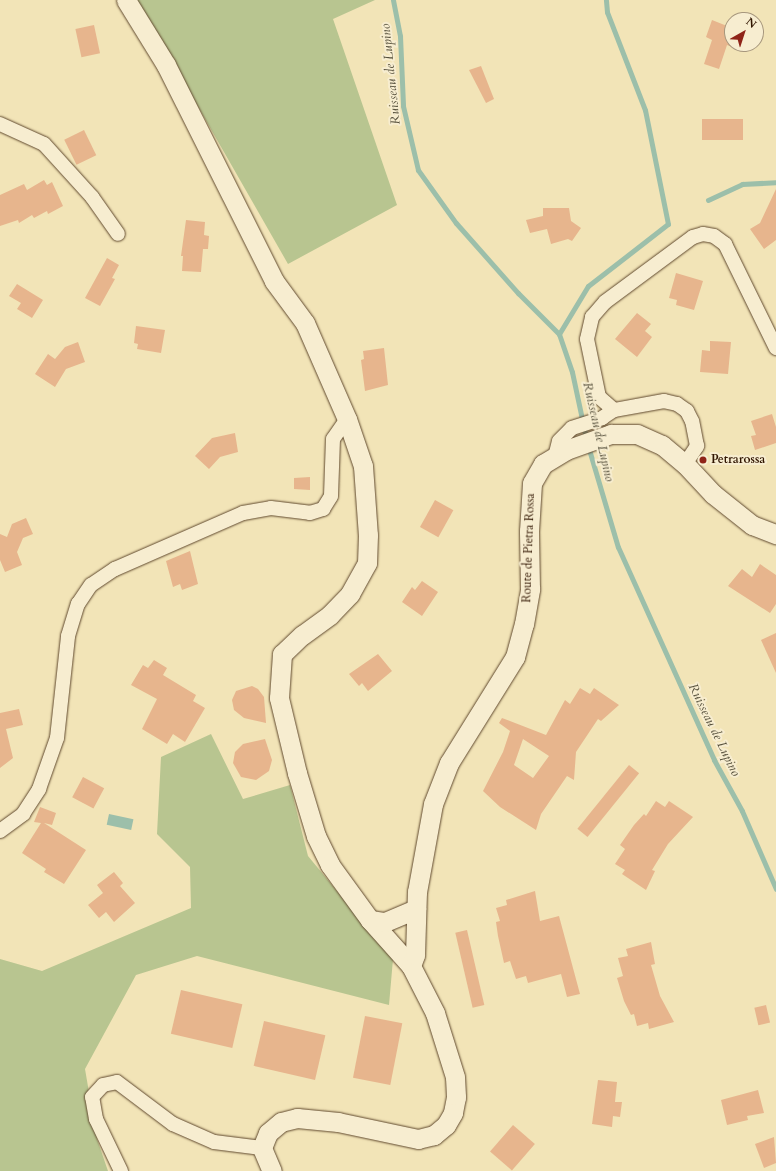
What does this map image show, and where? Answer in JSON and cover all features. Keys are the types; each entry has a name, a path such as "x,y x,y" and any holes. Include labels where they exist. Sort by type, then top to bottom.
{"main road":[{"path":"126,0 166,65 274,281 305,323 347,419 363,466 368,535 367,563 350,594 330,615 302,634 282,654 279,698 297,773 316,836 330,864 370,920 411,966 435,1013 455,1077 456,1097 453,1112 446,1125 434,1135 418,1139 332,1121 297,1118 281,1122 268,1132 262,1148 272,1171"},
{"name":"Route de Pietra Rossa","path":"411,966 414,955 417,892 434,804 449,763 515,658 530,589 529,531 532,483 543,464 560,453 611,434 637,434 662,445 685,464 712,494 752,525 776,534"},
{"path":"370,920 385,922 416,909"}],"street":[{"path":"0,124 49,149 92,197 118,234"},
{"path":"614,410 600,397 587,339 592,317 605,302 693,237 703,234 714,236 725,244 775,344"},
{"path":"560,453 559,441 572,428 593,422 614,410 664,401 677,404 687,411 692,421 697,446 685,464"},
{"path":"0,831 23,814 39,788 56,738 68,636 78,604 91,585 115,569 243,513 271,508 310,513 322,509 331,496 333,439 347,419"},
{"path":"121,1171 96,1119 92,1097 103,1085 117,1082 172,1124 214,1142 262,1148"}],"shaded area":[{"path":"137,0 375,0 333,19 397,205 288,264"},
{"path":"211,734 243,799 290,785 308,856 393,959 389,1005 197,956 136,975 85,1069 97,1139 108,1171 0,1171 0,959 42,971 191,908 190,867 157,834 161,757"},
{"path":"109,814 133,819 131,830 107,825"}],"building":[{"path":"712,20 724,25 725,52 719,69 704,64 712,40 706,37"},
{"path":"94,25 100,53 81,57 75,29"},
{"path":"481,66 494,99 486,103 469,70"},
{"path":"702,119 743,119 743,140 702,140"},
{"path":"84,130 96,155 77,165 64,140"},
{"path":"44,180 47,185 52,182 63,206 48,214 47,211 34,218 32,215 19,223 18,220 0,226 0,195 24,184 27,190"},
{"path":"776,189 776,240 764,249 750,229 760,223"},
{"path":"543,208 569,208 571,221 581,228 572,241 568,239 551,244 547,229 530,233 526,220 543,216"},
{"path":"186,220 205,222 204,235 209,236 208,249 203,249 201,272 182,271 183,256 181,256"},
{"path":"107,258 119,265 112,278 115,279 100,306 85,298"},
{"path":"676,273 703,281 694,310 676,305 677,300 669,298"},
{"path":"17,284 43,300 32,318 17,309 21,303 9,296"},
{"path":"637,313 651,324 645,331 652,337 637,357 615,339"},
{"path":"136,326 165,330 161,353 137,349 138,344 134,343"},
{"path":"710,341 731,342 728,374 700,372 702,350 710,351"},
{"path":"78,342 85,362 66,369 55,387 35,374 48,354 55,359 65,347"},
{"path":"384,348 388,385 365,391 361,360 364,359 363,351"},
{"path":"772,414 776,427 776,443 755,450 751,436 756,435 751,421"},
{"path":"235,433 238,452 220,457 209,469 195,456 212,438"},
{"path":"310,477 310,490 294,489 294,478"},
{"path":"435,500 453,510 438,537 420,527"},
{"path":"26,518 33,534 23,538 17,552 22,565 5,572 0,560 0,534 7,537 12,524"},
{"path":"190,551 198,584 182,590 180,584 173,587 166,561"},
{"path":"760,564 776,575 776,604 770,613 728,586 742,569 752,577"},
{"path":"422,581 438,592 422,616 402,602 412,587 415,590"},
{"path":"776,633 776,673 761,640"},
{"path":"378,654 392,671 368,691 362,683 359,686 349,674"},
{"path":"154,660 167,668 163,675 196,695 193,701 205,708 185,742 173,734 167,744 142,729 157,699 131,685 143,665 148,668"},
{"path":"252,686 258,689 264,697 266,723 244,718 234,710 232,700 236,691"},
{"path":"580,688 590,694 594,688 619,705 601,721 598,719 576,752 574,780 567,776 541,814 536,830 500,807 483,791 503,752 510,731 499,723 502,718 546,735 565,700 570,704","holes":["523,739 549,756 533,778 514,765"]},
{"path":"19,709 23,725 6,729 13,758 0,768 0,713"},
{"path":"265,739 272,760 269,771 256,780 241,777 233,763 235,752 243,744"},
{"path":"629,765 639,773 587,837 577,829"},
{"path":"83,777 104,788 93,809 72,797"},
{"path":"656,801 665,807 669,801 693,817 668,844 652,870 655,871 646,890 622,874 625,870 615,864 625,849 620,845 634,825 644,814 646,816"},
{"path":"40,807 56,813 52,825 44,823 86,850 64,884 44,872 46,869 22,853 41,823 34,822"},
{"path":"114,872 123,883 120,886 135,903 114,922 106,912 99,918 88,905 103,893 97,885"},
{"path":"535,891 540,921 559,916 580,994 567,997 561,974 528,983 526,976 516,979 510,961 504,963 496,922 500,921 496,908 507,905 506,900"},
{"path":"467,930 484,1005 473,1008 455,933"},
{"path":"651,942 655,964 651,965 660,996 674,1022 649,1029 648,1023 637,1026 634,1014 631,1015 624,1001 617,978 623,976 618,958 628,956 626,949"},
{"path":"181,990 242,1004 232,1048 171,1034"},
{"path":"766,1005 770,1023 758,1025 754,1008"},
{"path":"365,1016 402,1023 390,1085 353,1078"},
{"path":"264,1021 325,1035 315,1080 254,1066"},
{"path":"598,1080 617,1082 615,1102 622,1102 620,1117 613,1116 612,1127 592,1124"},
{"path":"758,1090 764,1113 747,1116 748,1120 727,1125 721,1100"},
{"path":"513,1125 535,1144 512,1170 490,1151"},
{"path":"774,1137 776,1163 764,1168 755,1144"}],"waterway":[{"name":"Ruisseau de Lupino","path":"393,0 400,36 403,106 418,170 456,223 518,293 559,334 572,372 586,438"},
{"path":"559,334 588,286 668,224 645,110 607,12 606,0"},
{"path":"708,200 742,184 776,182"},
{"name":"Ruisseau de Lupino","path":"588,446 618,547 714,760 742,811 776,889"}],"place":[{"name":"Petrarossa","path":"703,460"}]}
